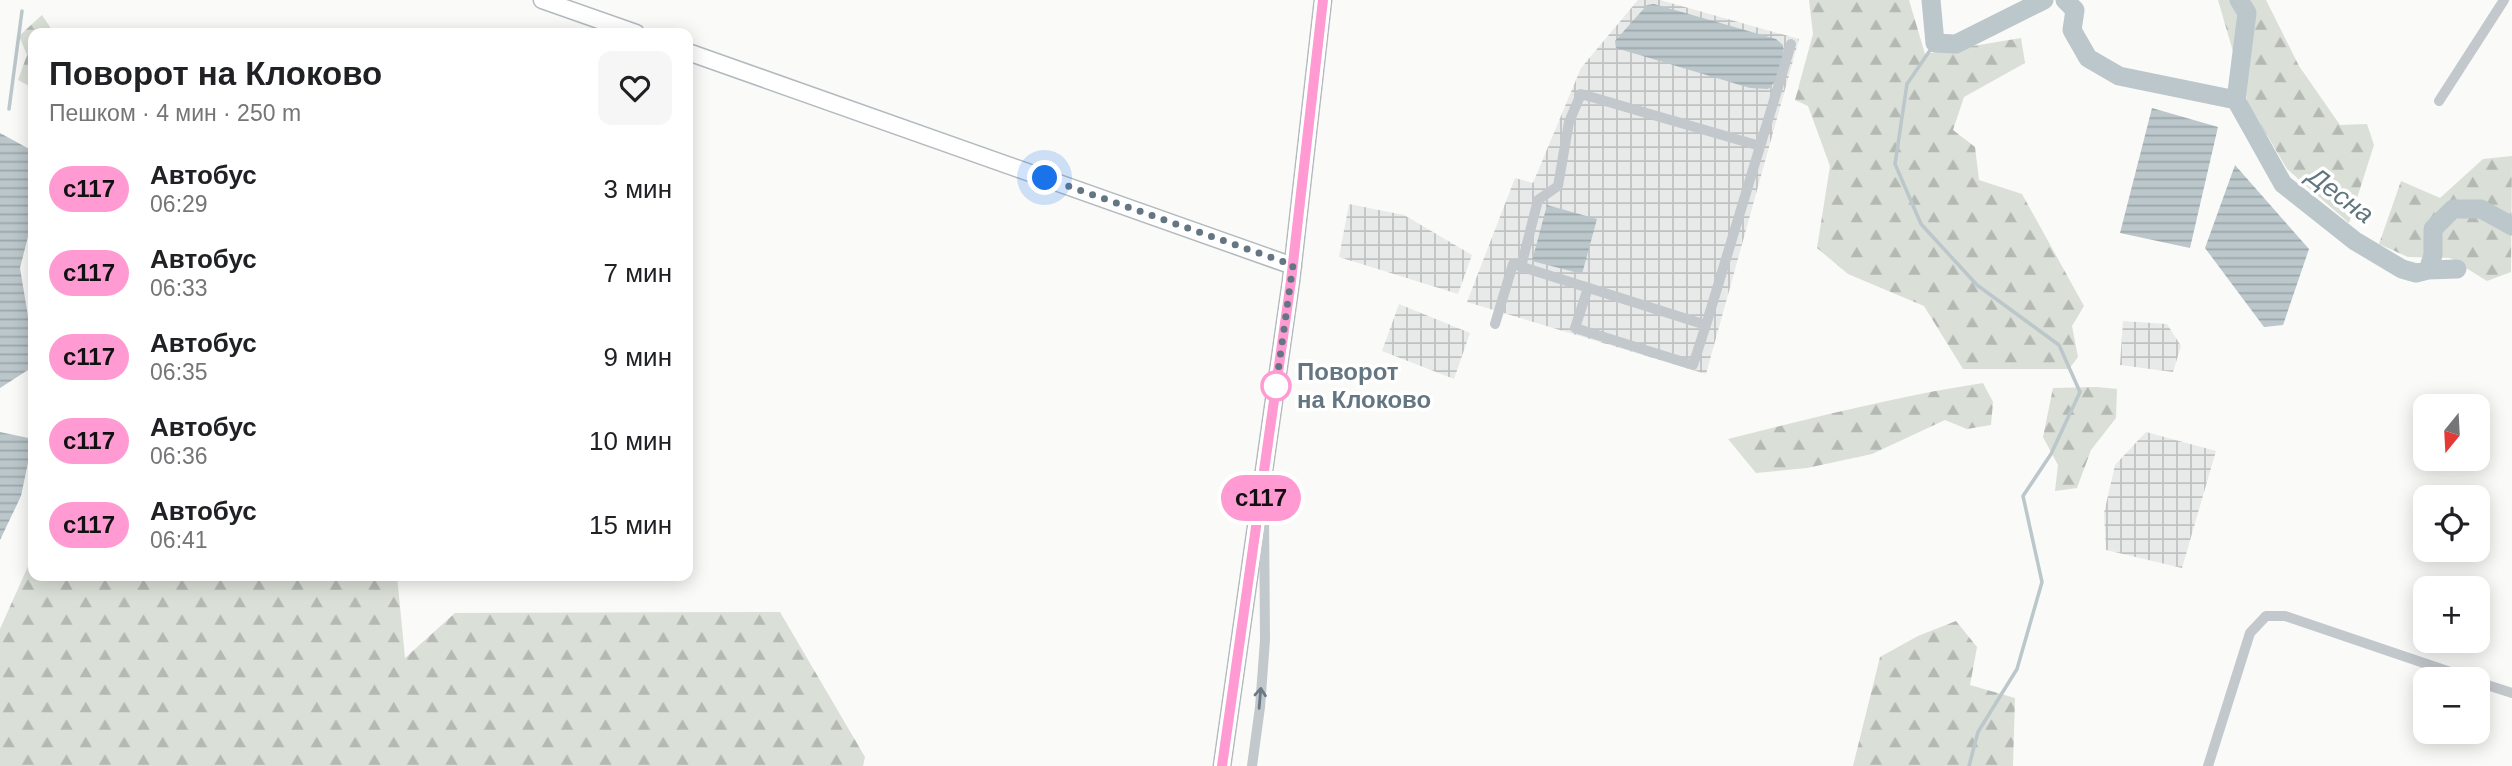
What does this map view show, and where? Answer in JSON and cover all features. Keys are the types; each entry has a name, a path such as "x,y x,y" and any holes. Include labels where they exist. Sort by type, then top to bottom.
{"main road":[{"path":"542,0 622,28"},
{"path":"1222,766 1293,265 1323,0"},
{"path":"693,54 1293,265"}],"street":[{"path":"2440,101 2504,0"},
{"path":"1588,288 1575,328 1693,365 1791,44"},
{"path":"1521,267 1538,200 1558,186 1569,122 1581,94 1760,146"},
{"path":"1494,324 1513,264 1706,325"},
{"path":"1252,766 1265,640 1264,474"},
{"path":"2208,766 2250,633 2266,616 2285,616 2435,667"},
{"path":"2490,686 2512,693"}],"shaded area":[{"path":"1638,0 1660,0 1799,39 1706,374 1467,302 1515,178 1533,183 1581,68"},
{"path":"1654,4 1776,39 1783,45 1783,51 1781,69 1776,80 1768,89 1750,88 1616,48 1615,41 1647,5"},
{"path":"2152,108 2218,127 2190,248 2120,233"},
{"path":"0,133 28,148 28,237 20,268 28,316 28,370 0,388"},
{"path":"2235,165 2309,249 2283,325 2264,327 2205,248"},
{"path":"1349,204 1404,215 1472,255 1458,294 1339,257"},
{"path":"1547,205 1597,219 1582,274 1532,261"},
{"path":"1399,304 1470,333 1454,379 1382,351"},
{"path":"2123,321 2167,324 2181,346 2173,372 2120,365"},
{"path":"0,432 28,438 28,463 21,496 0,540"},
{"path":"2146,432 2216,451 2182,568 2106,550 2104,513 2115,465"}],"green space":[{"path":"1809,0 1909,0 1925,54 2021,38 2025,63 1964,97 1953,130 1975,147 1979,180 2022,194 2084,306 2072,326 2078,357 2069,369 1963,369 1924,306 1848,274 1817,248 1830,166 1808,106 1795,100 1813,34"},
{"path":"2218,0 2266,0 2299,66 2340,125 2367,124 2374,145 2349,223 2287,169 2248,103"},
{"path":"42,15 51,28 28,28 28,85 18,80 27,55 19,36"},
{"path":"2512,156 2511,272 2487,281 2450,258 2408,257 2379,244 2401,181 2440,198 2483,159"},
{"path":"1983,383 1993,402 1991,425 1967,429 1945,420 1872,454 1807,468 1756,473 1728,439 1823,415"},
{"path":"2053,388 2117,389 2116,418 2091,450 2077,488 2055,491 2058,465 2043,437"},
{"path":"28,566 28,581 397,581 405,658 455,613 780,612 865,757 863,766 0,766 0,629"},
{"path":"1956,621 1977,647 1970,685 2015,698 2013,766 1853,766 1880,657 1918,636"}],"waterway":[{"name":"Десна","path":"1931,0 1935,43 1956,44 2044,0"},
{"path":"2065,0 2075,10 2072,30 2088,58 2119,76 2236,100"},
{"name":"Десна","path":"2239,0 2247,13 2236,100 2283,184 2355,241 2402,269 2416,273 2428,270 2433,255 2433,229 2453,209 2481,209 2512,226"},
{"path":"9,109 22,11"},
{"path":"1935,43 1907,84 1895,164 1921,224 1977,285 2059,345 2080,392 2051,454 2023,496 2042,582 2017,669 1978,732 1969,766"},
{"path":"2428,270 2457,269"}],"bus line":[{"name":"с117","path":"1222,766 1291,281 1323,0"}],"place":[{"name":"Поворот на Клоково","path":"1276,386"}],"route":[{"path":"1045,178 1293,265 1276,386"}]}
